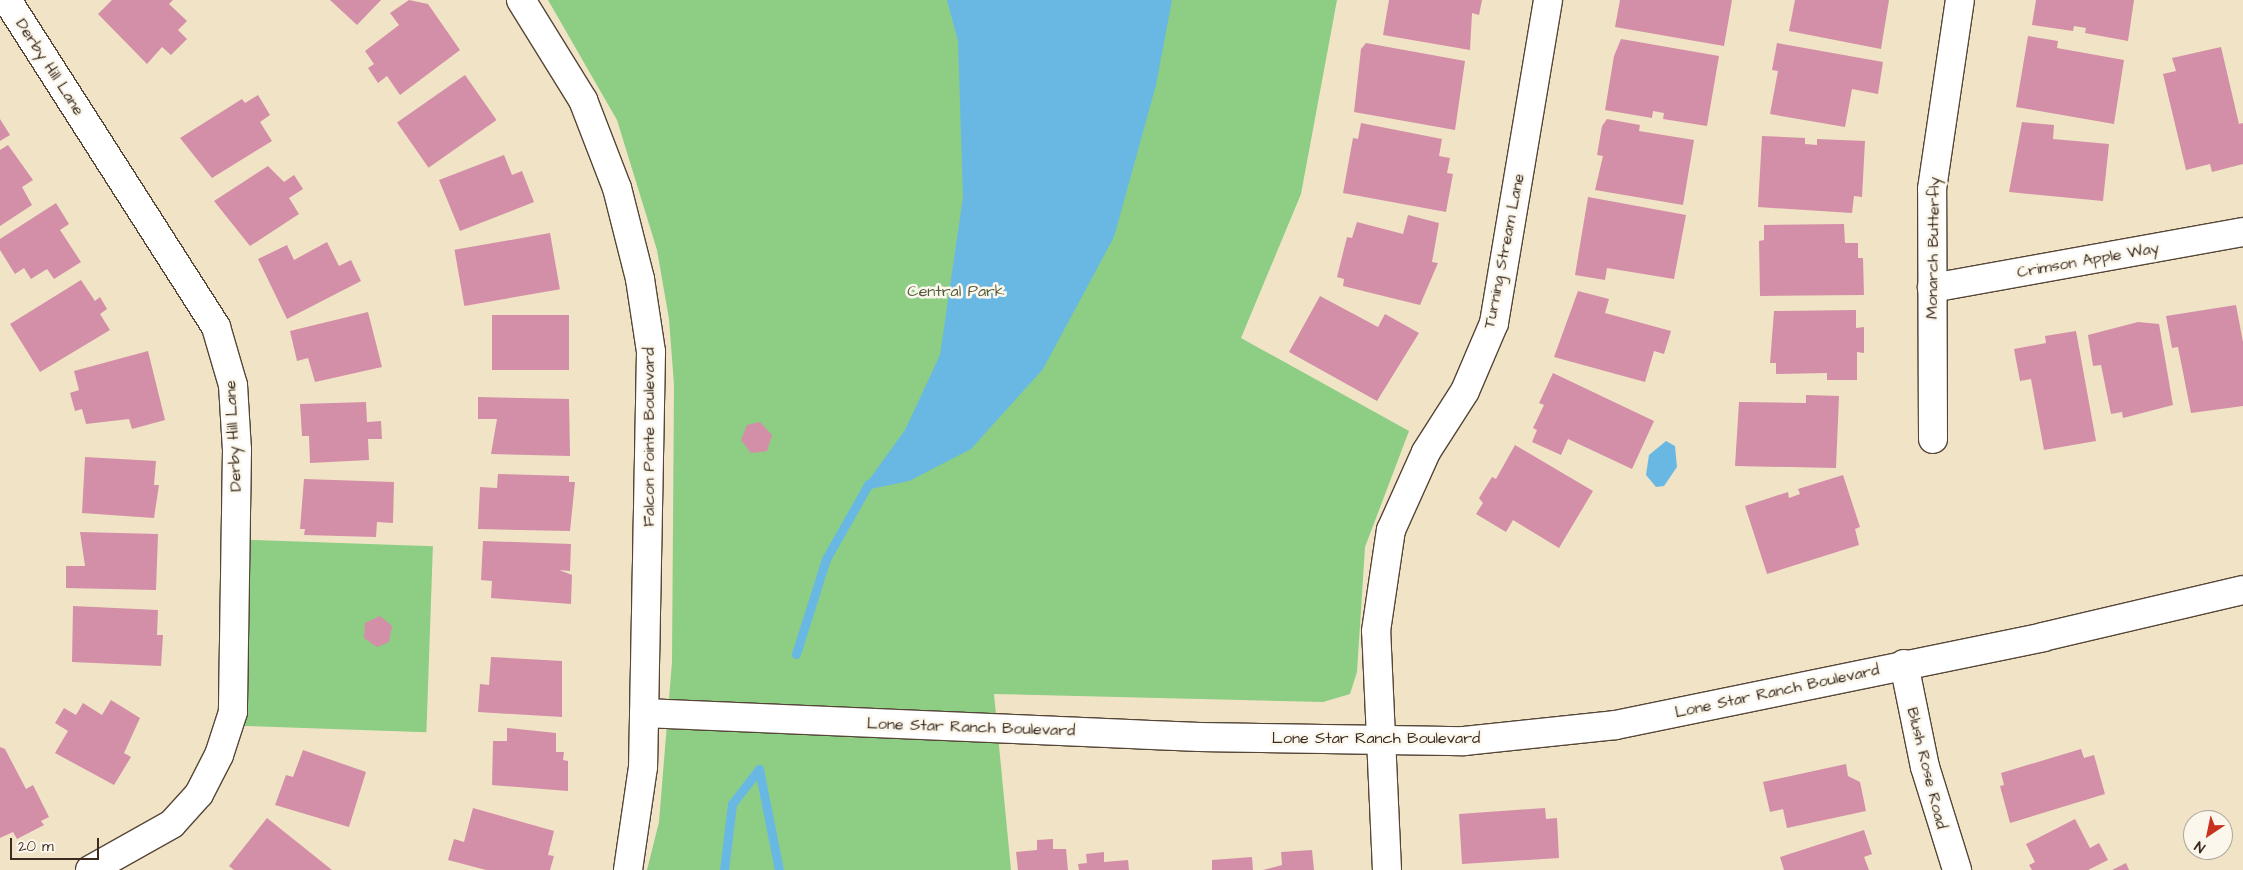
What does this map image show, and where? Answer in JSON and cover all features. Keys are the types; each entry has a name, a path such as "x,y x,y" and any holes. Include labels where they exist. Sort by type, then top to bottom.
{"street":[{"name":"Derby Hill Lane","path":"7,0 216,327 233,385 237,450 234,712 219,755 199,794 172,824 90,870"},
{"name":"Falcon Pointe Boulevard","path":"521,0 583,100 617,188 640,280 651,352 643,767 628,870"},
{"name":"Turning Stream Lane","path":"1387,870 1384,741 1376,631 1391,530 1426,452 1465,391 1494,323 1548,0"},
{"name":"Monarch Butterfly","path":"1933,439 1932,189 1960,0"},
{"name":"Crimson Apple Way","path":"1932,288 2243,232"},
{"name":"Lone Star Ranch Boulevard","path":"644,713 1384,741 1464,741 1616,725 2243,590"},
{"name":"Blush Rose Road","path":"1904,664 1921,750 1948,852 1957,870"}],"green space":[{"name":"Central Park","path":"548,0 1337,0 1301,194 1241,338 1409,431 1365,547 1357,672 1350,694 1323,702 994,694 1011,870 647,870 659,822 672,662 674,385 669,319 657,250 617,120"},
{"path":"251,540 433,546 426,732 245,726"}],"water":[{"path":"947,0 1172,0 1156,85 1114,237 1043,369 971,449 909,481 861,491 905,430 940,355 963,197 958,41"},
{"path":"1666,441 1675,446 1677,467 1664,486 1656,487 1646,475 1649,455"}],"building":[{"path":"112,0 173,0 169,4 187,21 178,30 187,39 171,55 162,47 147,64 98,14"},
{"path":"330,0 381,0 357,25"},
{"path":"409,0 428,4 460,50 400,95 387,76 378,83 368,68 374,64 365,51 399,25 390,13"},
{"path":"1389,0 1482,0 1479,15 1472,13 1470,50 1383,35"},
{"path":"1620,0 1732,0 1724,46 1615,27"},
{"path":"1795,0 1889,0 1881,49 1789,31"},
{"path":"2036,0 2134,0 2128,41 2085,33 2086,28 2074,26 2073,31 2032,25"},
{"path":"2028,36 2058,41 2057,48 2124,60 2114,124 2016,107"},
{"path":"1621,39 1719,56 1707,126 1663,119 1664,113 1653,111 1652,118 1605,110 1614,56"},
{"path":"1366,43 1465,61 1455,130 1354,112 1361,49"},
{"path":"1777,43 1883,62 1878,94 1852,89 1845,127 1770,114 1778,71 1772,70"},
{"path":"2221,47 2239,124 2243,123 2243,164 2212,172 2210,164 2186,170 2163,74 2176,71 2172,58"},
{"path":"465,75 497,120 429,168 397,123"},
{"path":"258,95 270,115 260,122 272,141 212,178 180,138 242,99 245,103"},
{"path":"0,119 10,135 0,141"},
{"path":"1607,119 1640,125 1639,131 1694,140 1683,205 1595,190 1603,156 1597,155 1602,126"},
{"path":"2022,122 2054,125 2053,139 2109,144 2103,201 2009,192"},
{"path":"1361,123 1442,139 1439,156 1450,158 1447,173 1453,174 1446,212 1343,193 1353,138 1358,139"},
{"path":"1762,136 1805,138 1805,144 1817,145 1817,139 1865,141 1862,197 1854,196 1852,213 1758,207"},
{"path":"8,145 33,180 22,187 32,205 0,226 0,150"},
{"path":"504,155 512,175 522,171 534,202 460,231 439,180"},
{"path":"268,166 284,182 294,175 303,189 289,198 299,214 250,246 214,201"},
{"path":"1588,197 1686,215 1674,279 1607,268 1605,280 1575,275"},
{"path":"56,203 69,224 60,230 81,262 54,279 47,269 31,279 24,268 15,274 0,250 0,239"},
{"path":"1408,215 1439,223 1432,262 1438,263 1420,305 1343,286 1344,279 1337,277 1347,237 1352,238 1357,222 1403,234"},
{"path":"1844,224 1845,243 1858,243 1858,258 1863,258 1864,295 1760,296 1759,241 1764,240 1764,225"},
{"path":"550,233 560,289 464,306 454,250"},
{"path":"327,242 339,266 351,260 361,281 287,319 258,259 287,245 294,260"},
{"path":"81,280 95,301 100,297 107,309 100,314 110,330 40,372 10,324"},
{"path":"1578,291 1609,299 1605,313 1671,331 1664,354 1654,351 1645,382 1554,357"},
{"path":"1320,296 1378,327 1385,314 1419,333 1377,401 1289,352"},
{"path":"2236,305 2243,342 2243,406 2191,413 2178,347 2172,348 2166,316"},
{"path":"1856,310 1856,328 1864,327 1864,353 1857,352 1857,380 1827,380 1827,373 1776,374 1776,363 1770,363 1774,311"},
{"path":"368,312 382,367 315,382 308,358 297,361 290,331"},
{"path":"492,315 569,315 569,370 492,370"},
{"path":"2138,322 2159,324 2173,405 2123,418 2122,412 2111,414 2101,365 2093,366 2088,335"},
{"path":"2076,331 2096,441 2044,450 2031,379 2020,381 2014,349 2046,343 2045,336"},
{"path":"148,351 165,420 132,429 129,419 86,424 82,409 75,411 70,393 79,390 74,371"},
{"path":"1553,373 1654,421 1632,469 1568,439 1561,455 1532,442 1537,430 1533,428 1544,405 1539,403"},
{"path":"1806,395 1839,396 1836,468 1735,466 1739,402 1806,403"},
{"path":"478,397 569,399 570,456 491,454 497,419 478,419"},
{"path":"366,402 367,422 381,421 382,439 368,439 369,460 310,463 309,436 302,436 300,404"},
{"path":"760,422 772,435 767,451 751,453 741,440 747,425"},
{"path":"1515,445 1593,491 1559,548 1513,520 1506,532 1476,514 1483,503 1479,498 1492,477 1496,479"},
{"path":"85,457 156,461 154,485 159,485 154,518 82,513"},
{"path":"498,474 569,476 569,482 575,482 570,531 478,529 480,487 497,488"},
{"path":"1843,475 1860,527 1855,529 1859,545 1767,574 1745,506 1788,492 1789,498 1800,494 1798,489"},
{"path":"304,479 394,482 393,523 377,522 376,537 304,535 305,529 300,529"},
{"path":"80,532 158,534 156,590 66,588 66,566 85,566"},
{"path":"483,541 571,544 570,571 559,570 572,575 571,604 491,598 492,581 481,580"},
{"path":"73,606 158,610 157,635 163,635 161,666 72,662"},
{"path":"380,616 392,626 389,642 377,647 364,638 365,623"},
{"path":"491,657 562,661 562,717 478,712 480,684 489,685"},
{"path":"111,700 140,718 124,753 131,757 114,785 55,753 68,731 55,723 64,708 76,715 83,703 102,715"},
{"path":"507,728 556,733 556,752 564,752 563,760 568,761 568,791 492,785 493,741 507,741"},
{"path":"0,747 5,749 26,789 33,785 49,817 41,821 44,825 17,839 13,832 0,838"},
{"path":"2081,749 2084,758 2094,755 2105,794 2010,823 2000,786 2004,785 2001,773"},
{"path":"303,750 366,772 349,827 275,805 286,775 293,777"},
{"path":"1846,764 1848,776 1860,782 1866,811 1787,828 1783,809 1770,812 1763,782"},
{"path":"473,808 554,831 548,855 554,856 550,870 486,870 448,860 454,839 464,842"},
{"path":"1545,808 1546,819 1557,818 1559,858 1462,864 1459,814"},
{"path":"267,818 332,870 234,870 229,866"},
{"path":"2075,819 2090,848 2099,843 2108,860 2088,870 2032,870 2029,865 2035,862 2026,844"},
{"path":"1864,830 1872,854 1864,857 1869,870 1784,870 1780,857"},
{"path":"1053,839 1053,849 1066,849 1068,870 1018,870 1016,852 1037,850 1037,840"},
{"path":"1312,850 1314,870 1263,870 1282,865 1281,852"},
{"path":"1104,852 1104,862 1128,860 1129,870 1079,870 1078,864 1087,863 1086,854"},
{"path":"1252,857 1253,870 1212,870 1212,860"},
{"path":"2126,863 2129,870 2112,870"}],"waterway":[{"path":"796,654 826,559 869,483"},
{"path":"759,769 779,870"},
{"path":"724,870 732,804 759,769"}]}
